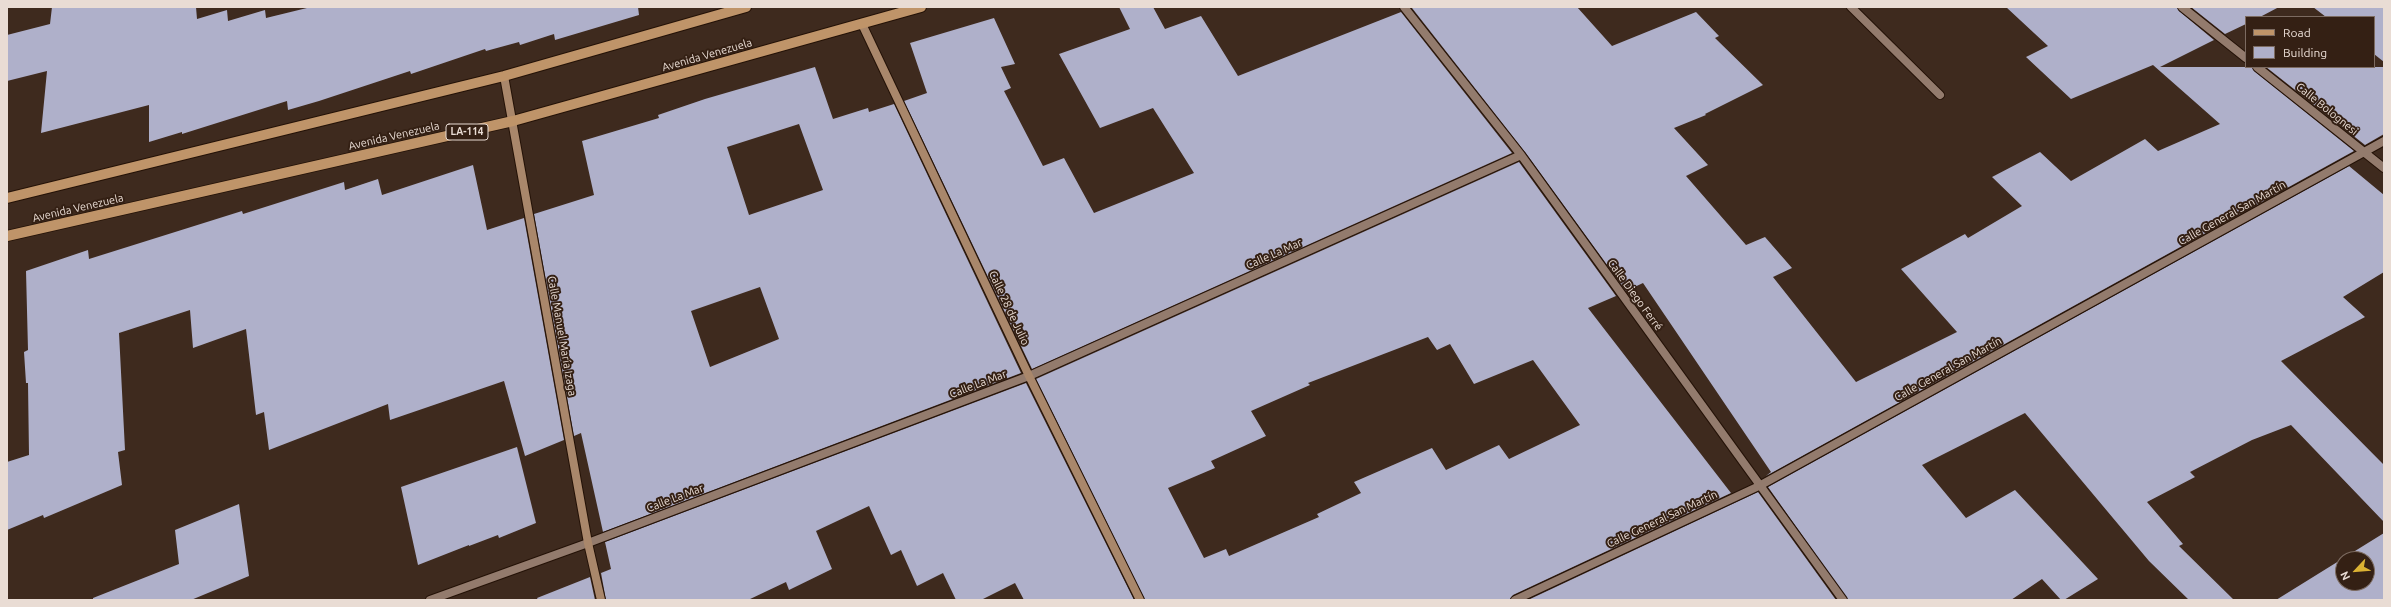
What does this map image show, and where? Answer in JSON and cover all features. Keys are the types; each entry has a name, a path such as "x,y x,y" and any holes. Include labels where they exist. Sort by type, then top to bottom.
{"main road":[{"path":"7,198 504,76 746,7"},
{"name":"Avenida Venezuela","path":"7,236 513,121 921,7"}],"street":[{"name":"Calle Diego Ferré","path":"1404,7 1520,156 1843,600"},
{"path":"1851,7 1940,95"},
{"path":"2182,7 2245,57"},
{"name":"Calle 28 de Julio","path":"862,24 1029,376 1140,600"},
{"name":"Calle Bolognesi","path":"2258,68 2384,168"},
{"name":"Calle Manuel María Izaga","path":"504,76 588,543 601,600"},
{"name":"Calle General San Martín","path":"1516,600 1759,486 2384,141"},
{"name":"Calle La Mar","path":"430,600 588,543 1029,376 1520,156"}],"building":[{"path":"52,7 196,7 197,19 227,10 228,21 265,10 266,18 311,7 638,7 639,15 555,40 554,34 520,45 519,42 486,51 485,49 411,74 410,71 288,110 287,101 182,134 182,132 149,142 149,105 41,133 47,71 7,81 7,35 50,24"},
{"path":"1119,7 1153,7 1165,29 1201,16 1238,76 1401,12 1512,153 1032,369 904,101 927,93 910,43 994,18 1015,64 1001,67 1011,88 1004,91 1043,166 1064,158 1094,213 1194,173 1153,108 1100,128 1059,54 1130,29"},
{"path":"1577,7 1612,46 1696,12 1719,36 1715,38 1763,85 1705,114 1706,115 1674,128 1708,165 1686,176 1746,245 1765,237 1792,268 1773,277 1856,382 1957,332 1901,269 1965,234 1968,238 2022,206 1992,177 2040,152 2071,181 2145,139 2158,151 2220,124 2153,65 2071,99 2026,57 2048,46 2006,7 2177,7 2179,11 2214,40 2160,67 2252,68 2254,71 2354,151 1766,476 1771,472 1643,283 1626,291 1525,152 1412,8"},
{"path":"2191,7 2279,7 2262,16 2245,16 2245,24 2225,34"},
{"path":"2313,7 2384,7 2384,62 2375,55 2375,16 2325,16"},
{"path":"815,67 833,119 868,108 869,112 894,104 1021,373 603,532 581,433 574,436 534,214 594,195 582,141 659,118 658,115 705,99","holes":["799,124 823,190 749,215 727,147","760,287 779,339 710,367 691,311"]},
{"path":"2384,67 2384,134 2365,145 2267,68"},
{"path":"1519,162 1616,296 1588,308 1731,493 1513,595 1510,600 1145,600 1036,379","holes":["1428,337 1437,350 1450,344 1474,384 1533,360 1580,425 1509,459 1499,445 1446,470 1432,448 1354,482 1361,493 1317,514 1319,517 1229,556 1226,549 1204,558 1168,488 1215,468 1211,461 1266,436 1251,411 1310,385 1308,383"]},
{"path":"473,165 487,230 524,218 564,440 525,456 504,381 390,420 388,404 269,450 264,412 256,415 246,329 193,348 190,310 119,333 125,450 118,452 122,485 44,518 43,515 7,530 7,462 29,455 28,383 26,383 24,352 28,350 26,271 88,250 89,259 242,211 243,214 344,182 345,190 378,179 382,195"},
{"path":"2349,166 2384,195 2384,272 2343,297 2365,317 2281,361 2384,465 2384,522 2291,425 2252,440 2190,472 2195,477 2147,502 2183,544 2179,546 2234,600 2189,600 2149,561 2025,413 1922,465 1966,518 2015,490 2098,579 2064,600 2061,600 2042,579 2011,600 1848,600 1768,487"},
{"path":"1026,383 1134,600 1024,600 1015,583 981,600 956,600 943,573 917,586 901,550 891,555 869,506 816,531 832,569 789,590 786,582 748,600 606,600 601,573 611,569 605,542"},
{"path":"517,447 536,523 499,538 498,535 469,545 418,565 401,487"},
{"path":"1758,492 1836,600 1528,600"},
{"path":"239,504 249,576 191,600 93,600 93,598 179,564 175,530"},
{"path":"2384,533 2384,600 2276,600 2335,563 2335,591 2375,591 2375,551 2355,551"},
{"path":"590,577 595,600 538,600 537,598"}]}
